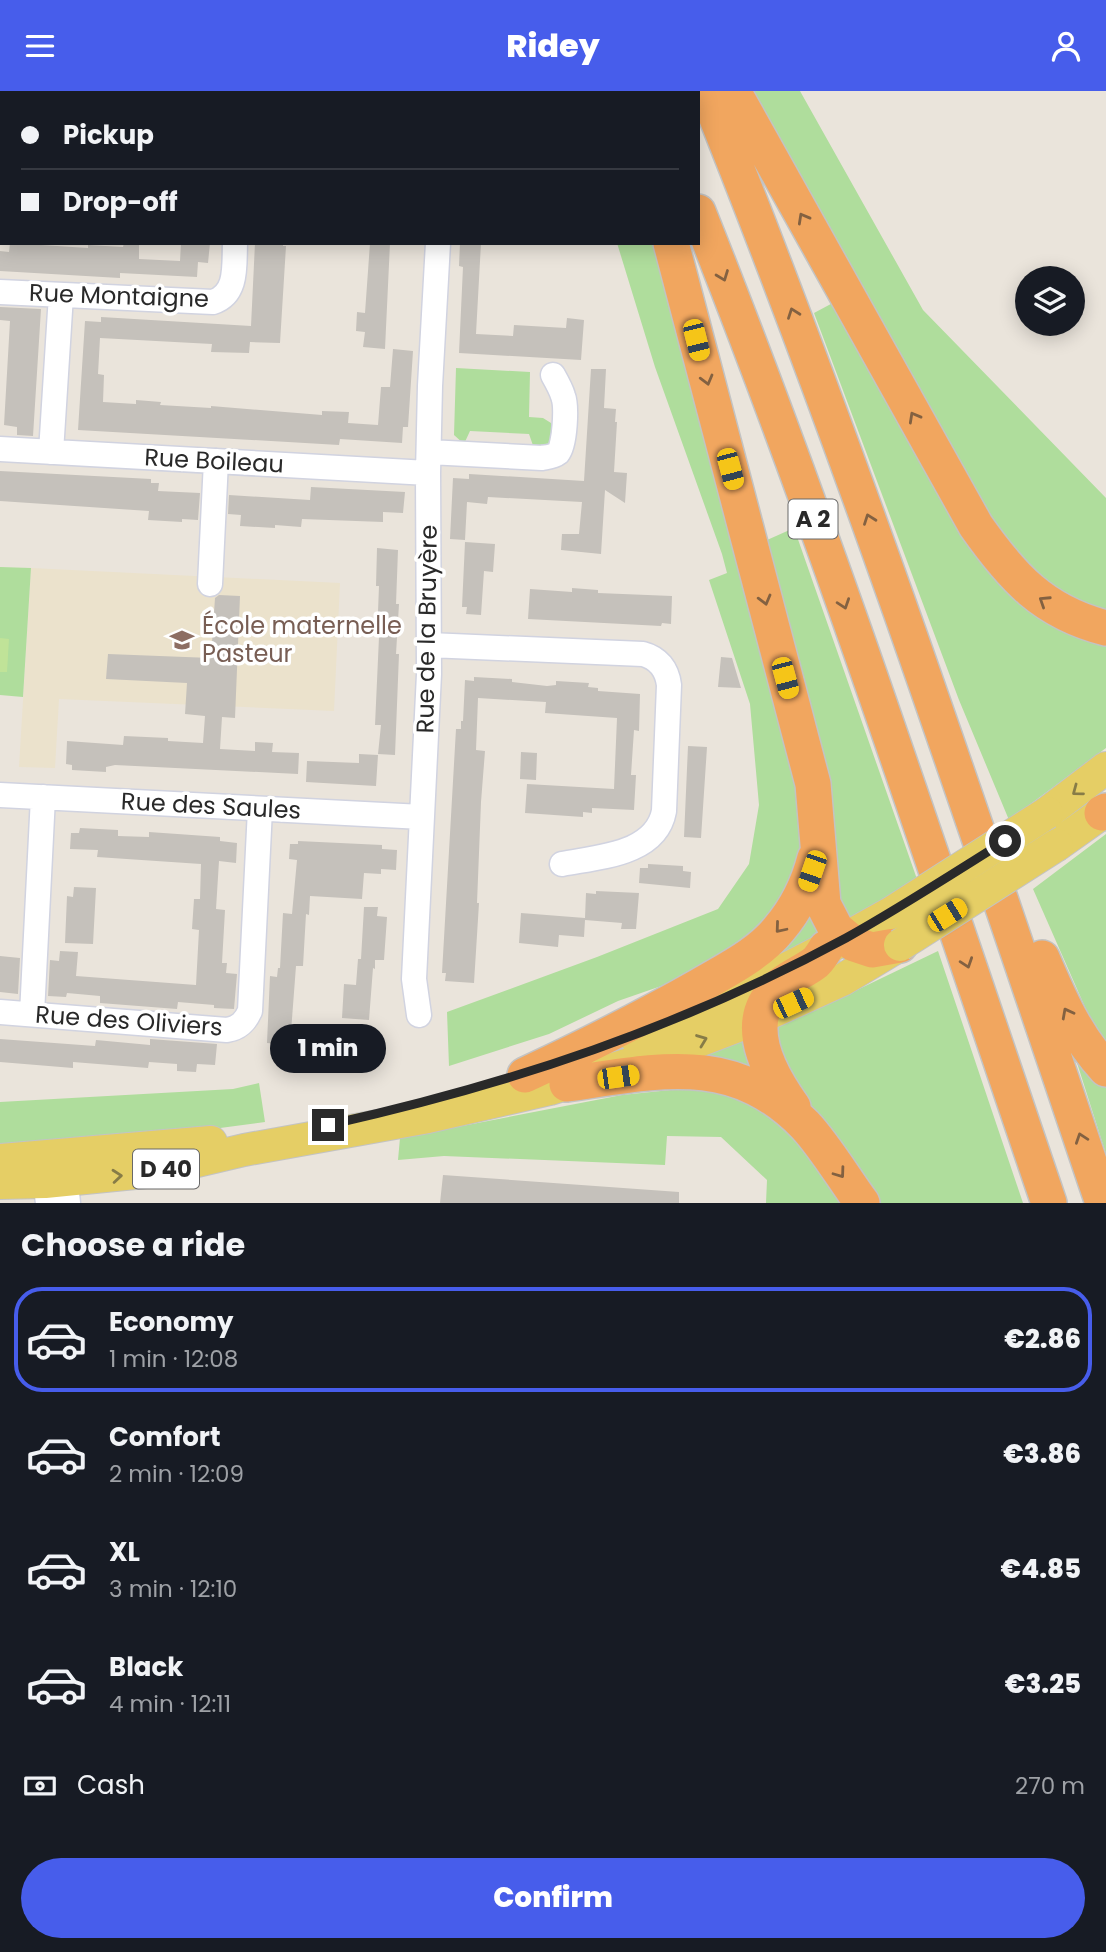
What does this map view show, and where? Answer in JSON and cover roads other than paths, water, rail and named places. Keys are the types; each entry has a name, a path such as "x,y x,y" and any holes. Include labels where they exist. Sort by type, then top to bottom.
{"highway":[{"name":"A 2","path":"706,91 780,278 917,653 1103,1203"},
{"path":"733,91 983,537 1007,569 1037,597 1081,620 1106,628"},
{"name":"A 2","path":"700,217 830,566 1049,1203"},
{"path":"672,245 813,784 823,904 832,922 835,943"},
{"path":"917,653 972,772 1056,991 1078,1034 1106,1069"},
{"path":"524,1075 653,1012 759,949 779,930 802,895 812,871 817,844"},
{"path":"862,1203 776,1082 761,1040 761,1017 763,1008 775,989 791,975 815,962 835,943 854,944 872,950 895,929"},
{"path":"567,1084 660,1072 707,1072 746,1083 805,1125"}],"main road":[{"name":"D 40","path":"0,1182 155,1171 244,1150 428,1117 567,1084 680,1048 761,1017 849,977 895,929 1106,768"},
{"name":"D 40","path":"895,929 1057,845 1105,811"},
{"name":"D 40","path":"0,1160 55,1180 210,1142 304,1130 412,1106 524,1075 628,1038 696,1011 835,943"}],"street":[{"name":"Rue Montaigne","path":"0,292 213,302 224,297 231,285 235,245"},
{"name":"Rue de la Bruyère","path":"419,1014 414,979 429,645 430,386 439,245"},
{"path":"51,452 61,295"},
{"name":"Rue Boileau","path":"0,449 216,461 428,462 542,458 554,456 563,442 563,395 553,375"},
{"path":"210,584 216,461"},
{"path":"429,645 643,654 656,660 665,670 668,677 668,697 664,811 659,827 648,839 622,851 562,864"},
{"name":"Rue des Saules","path":"0,795 422,817"},
{"path":"32,1014 43,797"},
{"name":"Rue des Oliviers","path":"0,1012 227,1030 239,1027 250,1011 260,809"}],"place":[{"name":"École maternelle Pasteur","path":"182,640"}]}
